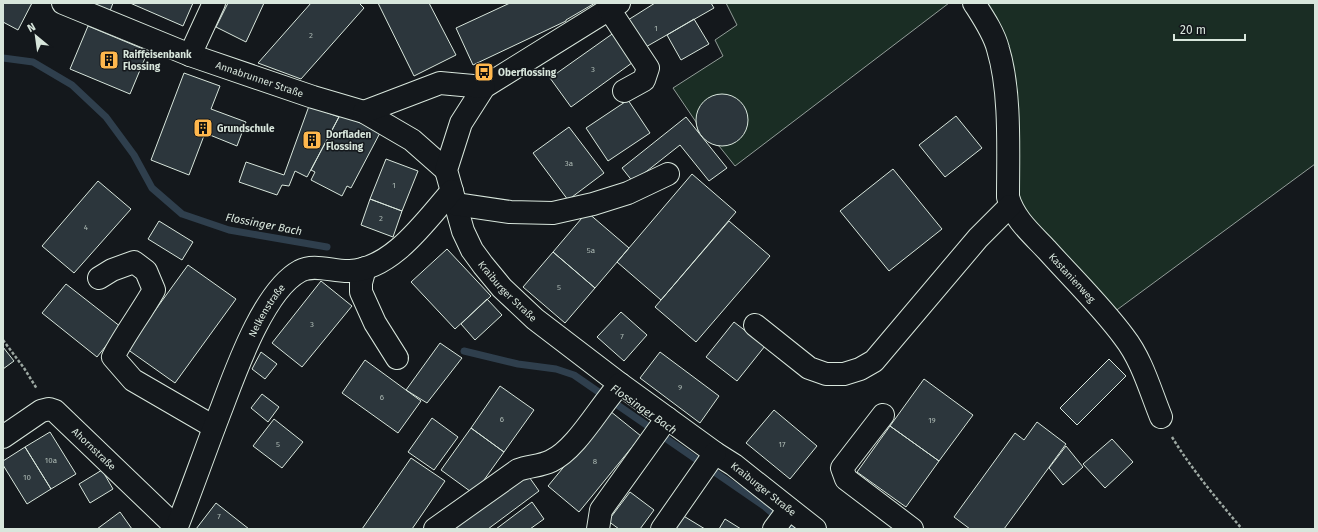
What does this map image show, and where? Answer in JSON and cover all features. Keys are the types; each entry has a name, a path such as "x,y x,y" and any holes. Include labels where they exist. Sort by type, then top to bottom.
{"street":[{"name":"Annabrunner Straße","path":"62,3 190,55 364,112 412,140 446,170"},
{"path":"190,55 214,3"},
{"name":"Kastanienweg","path":"974,3 982,15 998,47 1003,69 1007,104 1008,197 1010,206 1026,228 1125,338 1144,373 1161,417"},
{"path":"446,170 461,123 484,87 614,6 648,68 644,80 624,91"},
{"path":"364,112 440,83 484,87"},
{"name":"Kraiburger Straße","path":"446,170 463,230 472,250 482,265 502,288 535,319 618,386 713,455 734,465 783,517 815,529"},
{"path":"453,198 510,212 553,213 594,204 628,193 668,174"},
{"name":"Nelkenstraße","path":"176,528 232,380 252,334 272,298 285,281 299,271 312,267 351,271 379,263 398,250 453,198"},
{"path":"755,325 809,368 826,374 844,374 860,369 874,361 978,238 1010,206"},
{"path":"99,278 112,270 134,262 146,271 154,290 113,358 134,380 214,427"},
{"path":"365,268 361,283 361,292 375,323 397,358"},
{"path":"435,529 518,470 550,462 562,454 567,450 618,386"},
{"path":"3,437 41,411 48,409"},
{"name":"Ahornstraße","path":"48,409 55,411 64,418 176,528"},
{"path":"883,415 842,468 846,479 912,529"},
{"path":"598,529 601,510 665,420"},
{"path":"662,529 713,455"}],"path":[{"path":"3,340 24,368 48,409"},
{"path":"1161,417 1184,456 1242,529"}],"green space":[{"path":"726,3 949,3 735,166 719,146 703,138 698,131 696,122 673,88 723,56 715,40 737,25"},
{"path":"981,3 1315,3 1315,164 1114,312 1018,208"}],"building":[{"path":"3,3 32,3 18,30 3,22"},
{"path":"91,3 113,3 110,11"},
{"path":"130,3 193,3 183,26"},
{"path":"228,3 264,3 246,42 216,27"},
{"path":"311,3 359,3 364,8 301,79 258,63"},
{"path":"378,3 429,3 456,55 414,76"},
{"path":"510,3 595,3 566,21 473,65 456,28"},
{"path":"655,3 711,3 714,8 644,48 628,20"},
{"path":"694,19 709,44 681,60 667,35"},
{"name":"Raiffeisenbank Flossing","path":"88,26 148,51 130,94 70,69"},
{"path":"615,32 636,60 571,107 550,78"},
{"name":"Grundschule","path":"184,73 220,86 211,109 246,122 237,146 205,133 189,175 151,160"},
{"path":"722,94 732,96 740,102 746,110 748,120 746,130 740,138 732,144 722,146 712,144 704,138 698,130 696,120 698,110 704,102 712,96"},
{"path":"628,100 650,133 608,161 586,128"},
{"name":"Dorfladen Flossing","path":"309,106 339,117 307,177 295,171 289,186 282,185 277,195 239,182 246,162 284,175"},
{"path":"342,111 381,131 351,188 347,186 342,196 311,180 315,172 311,170"},
{"path":"956,116 982,148 945,177 919,145"},
{"path":"686,117 727,168 709,181 680,145 633,182 622,168"},
{"path":"569,127 604,173 568,200 533,153"},
{"path":"386,159 418,171 402,211 370,199"},
{"path":"893,169 942,229 889,271 840,211"},
{"path":"692,174 736,212 661,300 617,262"},
{"path":"98,181 131,209 74,273 42,246"},
{"path":"370,199 402,211 393,237 361,225"},
{"path":"587,212 629,248 595,288 553,252"},
{"path":"159,221 193,242 182,260 148,239"},
{"path":"729,221 770,256 696,342 655,307"},
{"path":"447,249 491,296 455,329 411,282"},
{"path":"553,252 595,288 565,323 523,287"},
{"path":"188,265 236,299 175,383 127,349"},
{"path":"321,281 352,306 302,367 272,343"},
{"path":"66,284 121,327 97,357 42,313"},
{"path":"487,299 502,315 475,340 461,324"},
{"path":"621,312 647,335 624,361 597,337"},
{"path":"734,322 765,346 737,381 706,357"},
{"path":"440,343 462,358 427,403 406,390"},
{"path":"3,347 14,361 3,369"},
{"path":"261,352 277,364 265,379 252,369"},
{"path":"660,352 719,396 700,423 640,378"},
{"path":"1109,359 1126,376 1077,425 1060,408"},
{"path":"365,360 421,401 398,433 342,393"},
{"path":"924,379 973,415 939,461 890,426"},
{"path":"500,386 534,410 504,452 471,428"},
{"path":"262,394 279,407 268,422 251,408"},
{"path":"774,410 817,446 790,479 746,443"},
{"path":"610,411 641,436 579,512 548,486"},
{"path":"432,418 458,437 434,470 408,452"},
{"path":"274,419 303,442 282,468 253,446"},
{"path":"1037,422 1066,444 1004,529 970,529 954,517 1015,433 1024,440"},
{"path":"890,426 939,461 906,507 857,472"},
{"path":"471,428 504,452 474,494 441,470"},
{"path":"50,432 76,474 51,489 25,447"},
{"path":"1112,439 1133,462 1105,488 1083,464"},
{"path":"1066,446 1083,467 1063,485 1049,468"},
{"path":"25,447 51,489 27,504 3,465 3,461"},
{"path":"411,458 445,481 412,529 362,529"},
{"path":"102,470 113,489 90,503 79,484"},
{"path":"527,474 539,491 488,529 453,529"},
{"path":"630,492 654,510 640,529 619,529 608,521"},
{"path":"532,502 544,519 530,529 496,529"},
{"path":"216,503 249,529 196,529"},
{"path":"120,512 132,529 97,529"},
{"path":"677,512 705,529 667,529"},
{"path":"725,519 741,529 719,529"}],"waterway":[{"name":"Flossinger Bach","path":"3,58 33,62 72,85 106,117 134,155 152,188 182,214 229,230 327,247"},
{"name":"Flossinger Bach","path":"464,351 518,364 556,369 574,375 764,506 791,529"}],"place":[{"name":"Raiffeisenbank Flossing","path":"109,60"},
{"name":"Oberflossing","path":"484,72"},
{"name":"Grundschule","path":"203,128"},
{"name":"Dorfladen Flossing","path":"312,140"}]}
